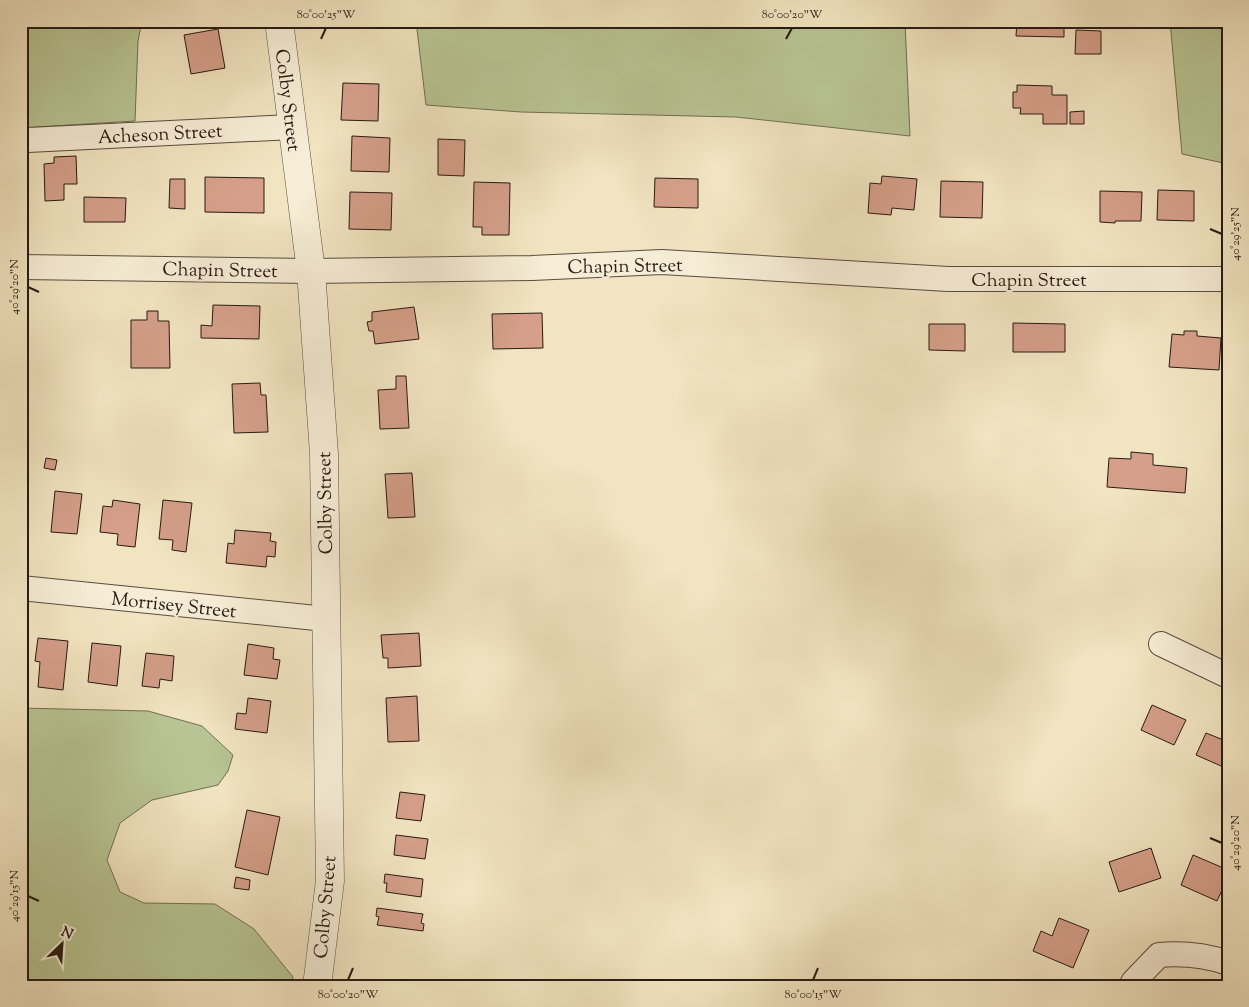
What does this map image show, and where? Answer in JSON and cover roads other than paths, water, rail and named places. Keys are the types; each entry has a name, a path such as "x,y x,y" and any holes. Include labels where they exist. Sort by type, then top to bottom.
{"street":[{"name":"Colby Street","path":"278,21 311,270 324,454 330,881 317,986"},
{"name":"Acheson Street","path":"28,140 292,127"},
{"name":"Chapin Street","path":"21,267 311,270 532,268 662,262 948,279 1228,279"},
{"name":"Morrisey Street","path":"21,588 326,619"},
{"path":"1161,644 1228,676"},
{"path":"1131,986 1159,955 1196,955 1228,963"}]}
